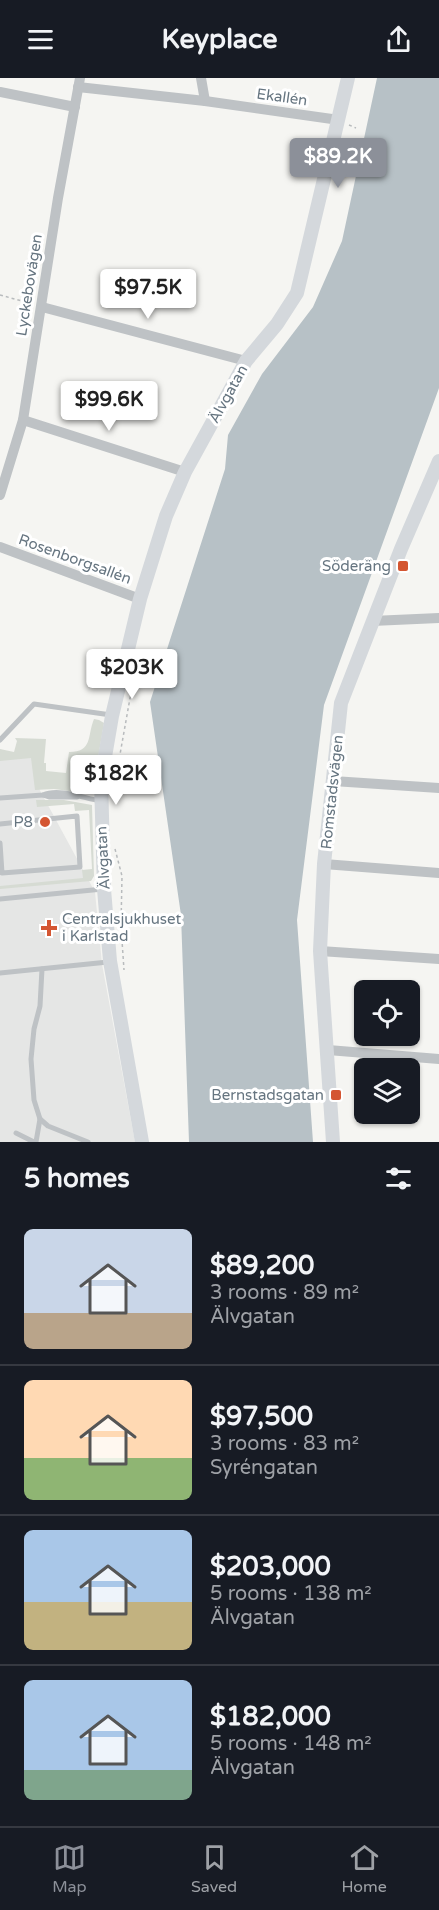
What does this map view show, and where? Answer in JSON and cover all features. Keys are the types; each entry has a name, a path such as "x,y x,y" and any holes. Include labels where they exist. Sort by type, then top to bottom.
{"street":[{"path":"201,78 205,101"},
{"name":"Älvgatan","path":"142,1142 110,962 104,889 106,798 101,780 112,716 140,599 166,516 185,472 246,361 278,324 297,293 348,78"},
{"name":"Ekallén","path":"79,83 339,120"},
{"name":"Lyckebovägen","path":"0,495 23,420 58,198 79,83"},
{"path":"0,92 75,107"},
{"path":"42,307 246,361"},
{"path":"23,420 185,472"},
{"name":"Romstadsvägen","path":"333,1142 320,951 324,864 341,703 372,621 436,476 439,461"},
{"name":"Rosenborgsallén","path":"0,547 140,599"},
{"path":"372,621 439,618"},
{"path":"333,782 439,788"},
{"path":"324,864 439,873"},
{"path":"320,951 439,959"},
{"path":"328,1050 439,1059"}],"lane":[{"path":"0,740 34,704 112,716"},
{"path":"0,798 43,795 106,798"},
{"path":"0,824 77,816 80,867 2,873 0,843"},
{"path":"0,899 104,889"},
{"path":"0,974 110,962"},
{"path":"16,1133 35,1142 40,1119 34,1100 31,1059 34,1029 40,1006 42,969"},
{"path":"40,1119 48,1126 88,1142"}],"path":[{"path":"0,295 42,307"},
{"path":"106,798 132,687"},
{"path":"115,847 122,876 121,926 124,972"}],"shaded area":[{"path":"377,78 439,78 439,388 324,705 297,920 313,1142 189,1142 181,915 150,702 225,469 228,435 262,374 313,307 342,241"},
{"path":"94,719 104,723 92,794 54,789 35,790 31,758 0,761 0,749 14,752 17,741 15,738 46,739 44,763 46,763 46,771 66,773 69,752 86,746"},
{"name":"Centralsjukhuset i Karlstad","path":"35,753 37,785 95,892 102,964 135,1142 0,1142 0,756"},
{"path":"36,800 64,800 92,805 94,876 91,881 0,889 0,886 83,878 82,870 92,869 89,810 75,811 74,804 37,807"}],"place":[{"name":"Söderäng","path":"403,566"},
{"name":"P8","path":"45,822"},
{"name":"Centralsjukhuset i Karlstad","path":"49,928"},
{"name":"Bernstadsgatan","path":"336,1095"}]}
